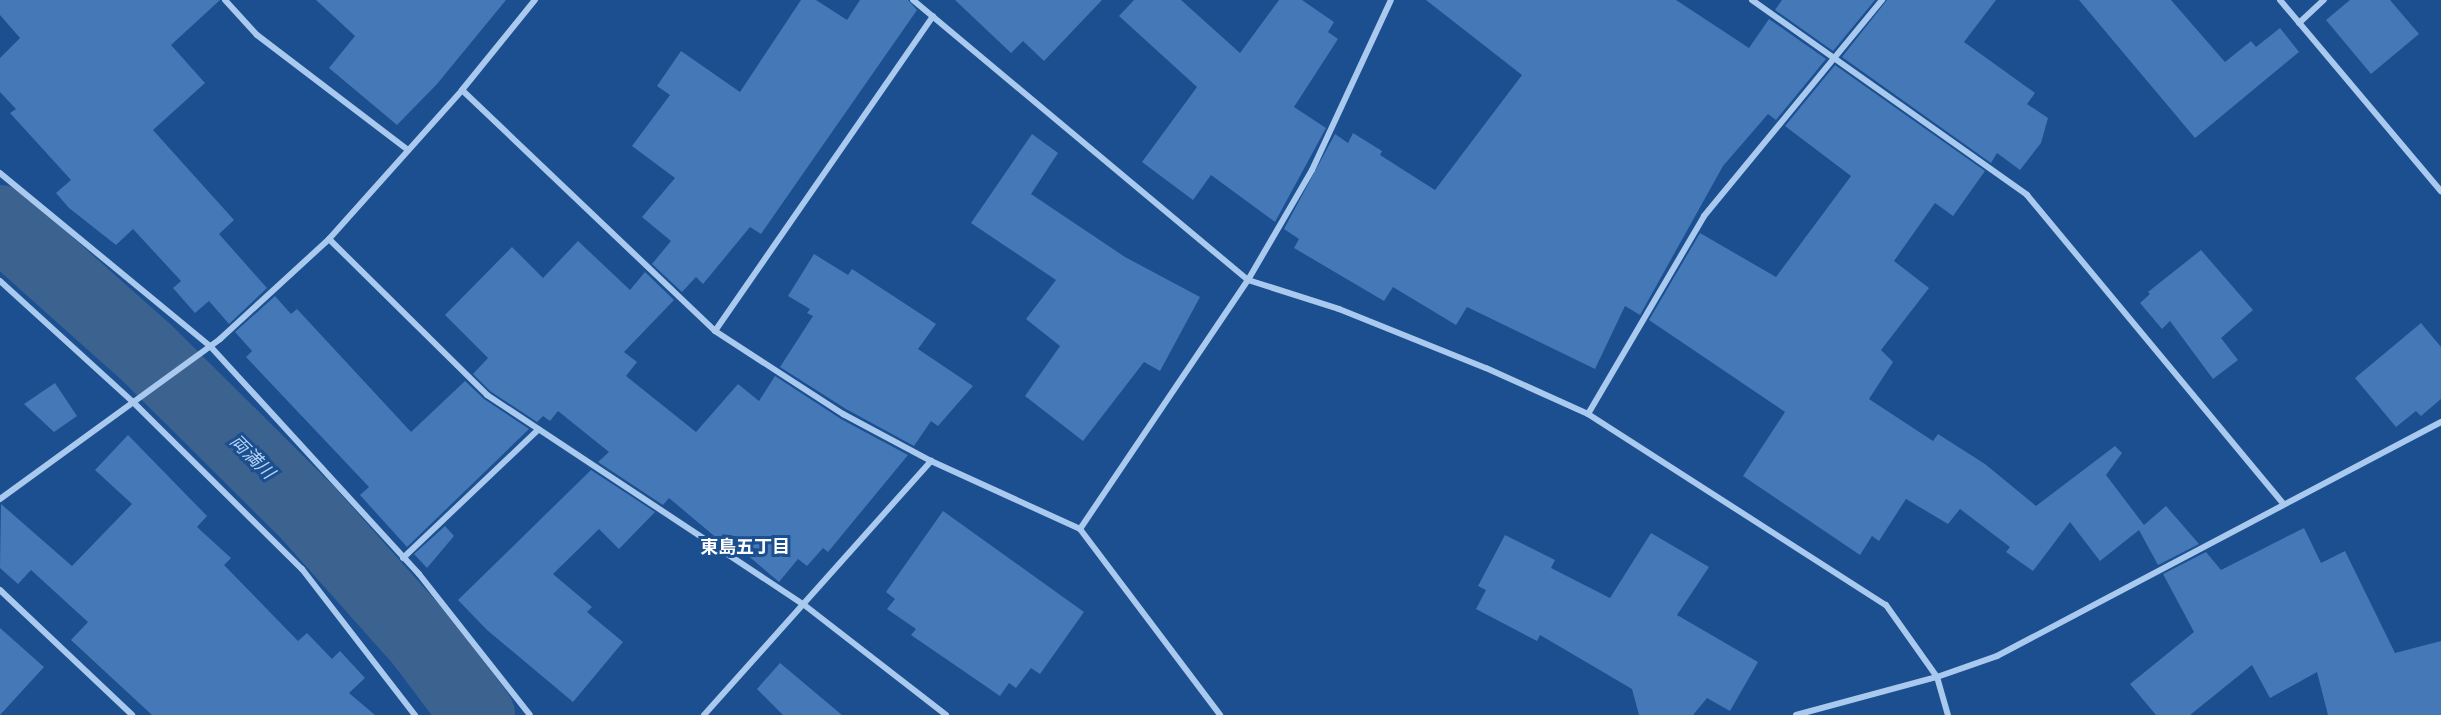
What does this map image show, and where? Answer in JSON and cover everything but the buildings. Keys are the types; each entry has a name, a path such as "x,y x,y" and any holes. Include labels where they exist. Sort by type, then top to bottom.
{"street":[{"path":"225,0 256,35 408,150"},
{"path":"0,499 210,346 329,238 462,90 535,0"},
{"path":"913,0 1248,280 1339,309 1588,414 1886,605 1937,677 1948,715"},
{"path":"1080,529 1248,280 1312,170 1392,0"},
{"path":"1752,0 2027,195 2283,503"},
{"path":"1588,414 1704,216 1837,59 1882,0"},
{"path":"2280,0 2441,191"},
{"path":"2298,22 2324,0"},
{"path":"716,330 933,16"},
{"path":"462,90 716,330 843,414 931,461 1080,529 1220,715"},
{"path":"0,173 210,346 403,558 530,715"},
{"path":"329,238 487,395 803,604 946,715"},
{"path":"0,281 134,402 302,569 415,715"},
{"path":"1796,715 1937,677 1997,656 2283,503 2441,422"},
{"path":"403,558 539,429"},
{"path":"704,715 931,461"},
{"path":"0,590 132,715"}],"waterway":[{"name":"両満川","path":"0,222 145,351 308,513 422,641 478,715"}],"district":[{"name":"東島五丁目","path":"745,547"}]}
